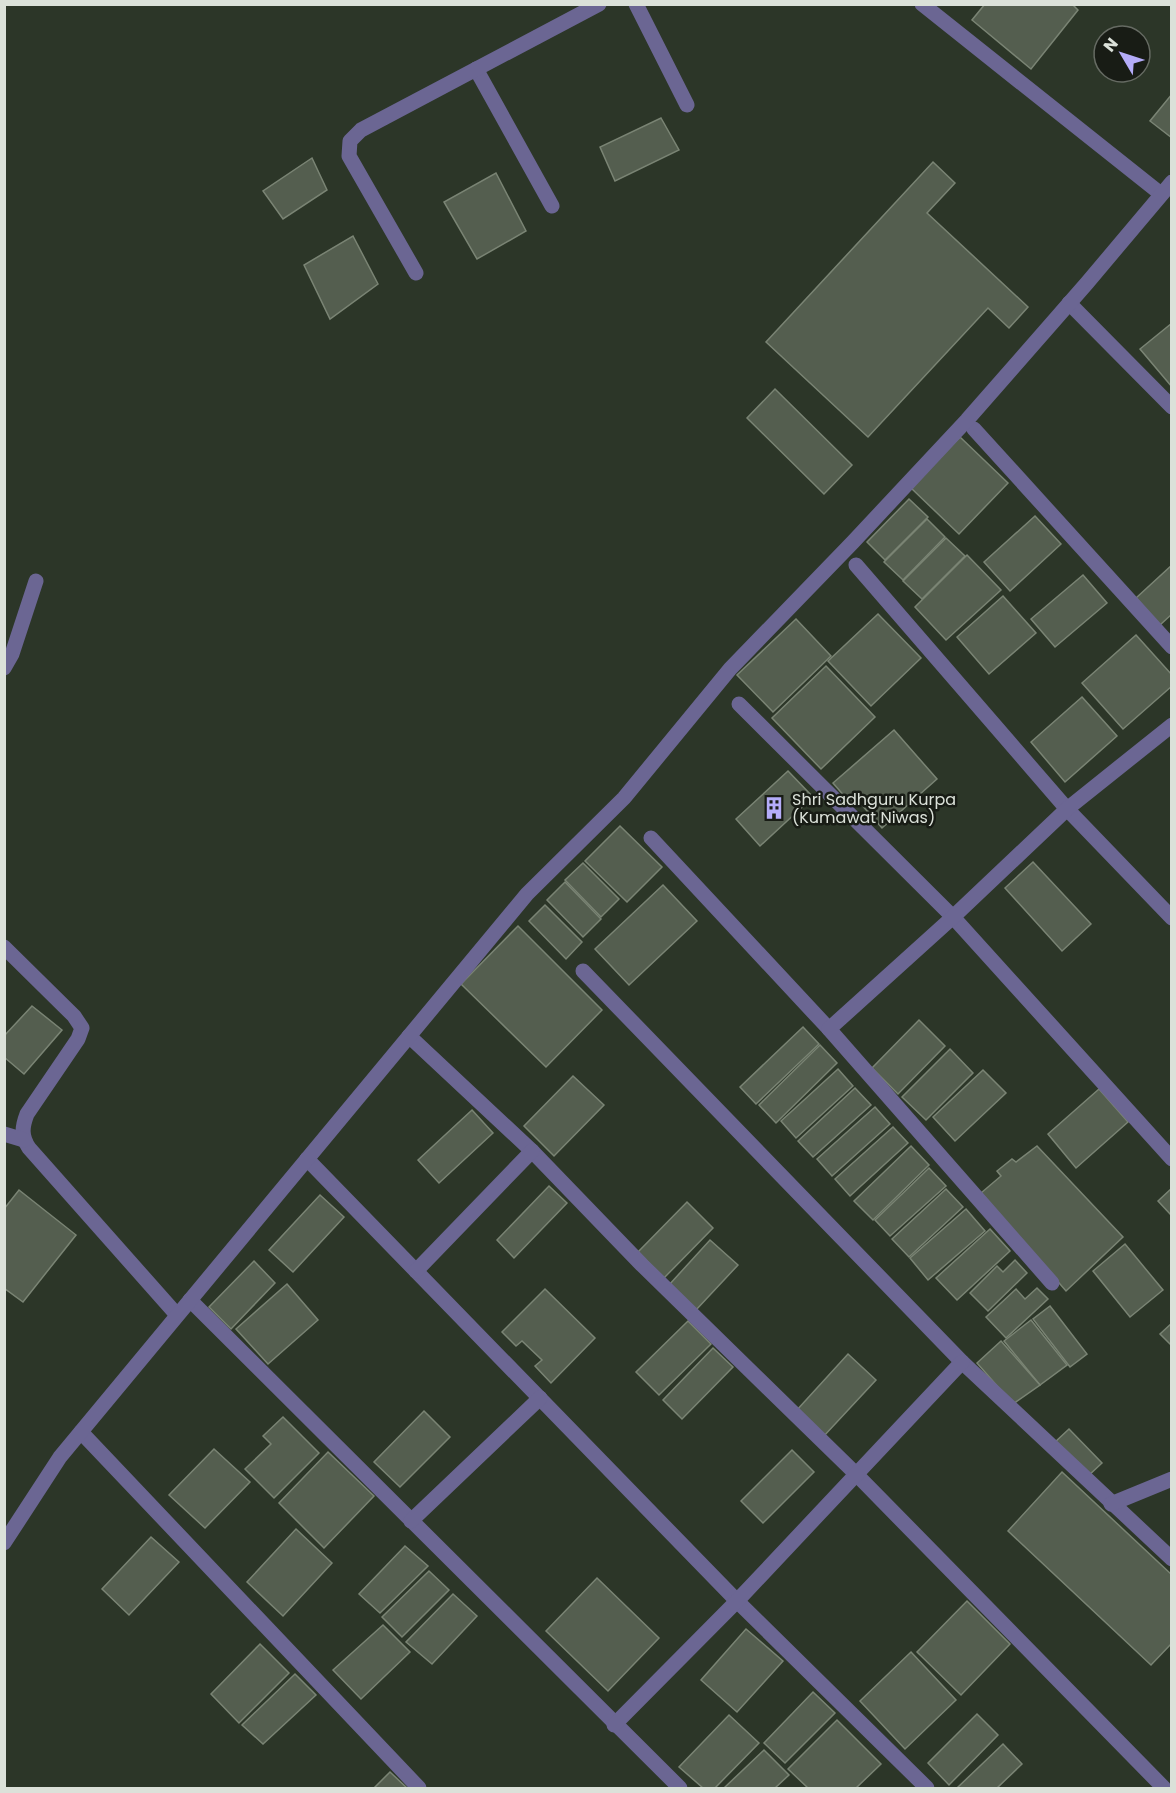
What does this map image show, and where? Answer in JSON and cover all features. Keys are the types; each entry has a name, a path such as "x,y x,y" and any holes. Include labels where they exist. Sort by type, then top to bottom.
{"street":[{"path":"416,273 349,156 351,141 361,130 599,4"},
{"path":"636,4 687,105"},
{"path":"922,4 1161,194"},
{"path":"476,69 552,206"},
{"path":"4,1543 60,1457 527,894 624,798 730,669 853,542 950,437 1172,182"},
{"path":"1069,303 1172,407"},
{"path":"974,429 1172,647"},
{"path":"856,565 1067,809 1172,918"},
{"path":"4,668 12,654 36,582"},
{"path":"739,704 953,917 1172,1159"},
{"path":"829,1029 953,917 1067,809 1172,725"},
{"path":"651,838 829,1029 1052,1283"},
{"path":"4,947 74,1016 82,1028 78,1039 27,1114 22,1127 24,1140 177,1315"},
{"path":"583,971 962,1362 1172,1559"},
{"path":"409,1036 532,1151 642,1265 856,1474 1164,1788"},
{"path":"4,1134 24,1140"},
{"path":"416,1271 532,1151"},
{"path":"307,1159 737,1601 927,1788"},
{"path":"190,1300 614,1725 680,1788"},
{"path":"614,1725 737,1601 962,1362"},
{"path":"411,1521 540,1398"},
{"path":"81,1432 419,1788"},
{"path":"1111,1504 1172,1479"}],"building":[{"path":"985,4 1072,4 1078,10 1031,69 972,20"},
{"path":"1172,94 1172,138 1150,121"},
{"path":"661,118 679,150 615,181 600,147"},
{"path":"312,158 327,190 283,219 263,191"},
{"path":"933,162 955,183 927,213 1028,307 1009,328 988,308 868,437 766,342"},
{"path":"496,173 526,231 477,259 444,202"},
{"path":"353,236 378,284 330,319 304,265"},
{"path":"1172,323 1172,387 1140,349"},
{"path":"775,389 852,465 824,494 747,418"},
{"path":"960,437 1008,483 959,534 911,488"},
{"path":"909,499 928,517 885,560 867,542"},
{"path":"1035,516 1061,544 1010,591 984,562"},
{"path":"927,519 945,537 903,580 884,562"},
{"path":"946,538 965,556 922,599 903,581"},
{"path":"967,555 1001,590 946,640 915,607"},
{"path":"1172,565 1172,614 1160,625 1136,598"},
{"path":"1083,575 1107,603 1055,647 1031,619"},
{"path":"1003,596 1036,633 989,674 957,637"},
{"path":"878,614 921,658 871,706 828,661"},
{"path":"796,619 831,656 773,712 737,675"},
{"path":"1136,635 1172,675 1172,686 1123,729 1082,683"},
{"path":"826,666 875,717 821,769 772,718"},
{"path":"1082,697 1117,736 1065,782 1031,742"},
{"path":"894,730 937,779 882,828 860,803 852,805 833,783"},
{"name":"Shri Sadhguru Kurpa (Kumawat Niwas)","path":"788,771 813,797 760,846 736,819"},
{"path":"620,826 662,867 627,902 585,861"},
{"path":"1033,862 1091,924 1062,951 1005,888"},
{"path":"583,863 619,899 601,917 565,880"},
{"path":"565,882 601,919 583,937 547,900"},
{"path":"663,885 697,921 629,985 595,949"},
{"path":"545,905 582,942 566,959 529,921"},
{"path":"518,926 602,1010 546,1067 461,984"},
{"path":"32,1006 62,1030 24,1074 4,1057 4,1036"},
{"path":"919,1020 945,1046 898,1094 872,1068"},
{"path":"803,1027 819,1044 756,1104 740,1087"},
{"path":"820,1045 837,1063 776,1123 759,1105"},
{"path":"950,1049 973,1073 926,1120 902,1097"},
{"path":"838,1069 853,1086 796,1138 781,1121"},
{"path":"983,1070 1006,1093 955,1141 933,1117"},
{"path":"573,1076 604,1105 554,1156 524,1126"},
{"path":"855,1088 871,1105 813,1157 798,1141"},
{"path":"1099,1089 1128,1122 1076,1168 1048,1134"},
{"path":"875,1107 890,1124 832,1176 817,1159"},
{"path":"472,1110 493,1133 439,1183 418,1160"},
{"path":"893,1127 908,1143 850,1196 835,1179"},
{"path":"911,1146 929,1165 873,1220 854,1201"},
{"path":"1037,1146 1123,1237 1066,1291 981,1193 1001,1176 997,1171 1012,1159 1016,1162"},
{"path":"929,1168 946,1186 890,1236 875,1220"},
{"path":"549,1186 567,1203 514,1258 497,1240"},
{"path":"1172,1188 1172,1216 1158,1201"},
{"path":"946,1189 963,1207 909,1257 892,1239"},
{"path":"19,1190 76,1235 23,1302 4,1288 4,1209"},
{"path":"320,1195 344,1217 293,1272 269,1250"},
{"path":"687,1202 713,1228 664,1278 638,1252"},
{"path":"966,1209 985,1231 928,1280 910,1258"},
{"path":"990,1229 1010,1251 957,1300 936,1278"},
{"path":"710,1240 738,1265 696,1310 669,1285"},
{"path":"1125,1244 1163,1290 1130,1317 1093,1271"},
{"path":"1015,1260 1027,1273 988,1311 970,1293 997,1266 1003,1272"},
{"path":"254,1261 275,1283 231,1329 209,1307"},
{"path":"287,1284 318,1320 268,1364 236,1329"},
{"path":"1037,1288 1048,1299 1006,1338 986,1317 1016,1289 1025,1299"},
{"path":"545,1289 595,1338 551,1383 535,1366 542,1360 522,1341 516,1346 502,1332"},
{"path":"1050,1306 1087,1354 1070,1367 1033,1319"},
{"path":"1031,1320 1067,1365 1040,1385 1004,1341"},
{"path":"688,1321 711,1344 659,1395 636,1372"},
{"path":"1172,1323 1172,1346 1160,1334"},
{"path":"1001,1341 1040,1385 1013,1404 977,1363"},
{"path":"713,1348 733,1367 682,1419 663,1400"},
{"path":"848,1354 876,1380 823,1437 796,1411"},
{"path":"424,1411 450,1437 400,1487 374,1462"},
{"path":"283,1417 319,1453 274,1498 245,1469 271,1444 263,1436"},
{"path":"1069,1429 1102,1463 1087,1477 1054,1443"},
{"path":"214,1449 250,1482 205,1528 169,1495"},
{"path":"792,1450 814,1472 763,1523 741,1501"},
{"path":"328,1452 374,1496 324,1548 279,1503"},
{"path":"1062,1472 1172,1575 1172,1643 1151,1665 1008,1531"},
{"path":"296,1529 332,1563 283,1616 247,1582"},
{"path":"151,1537 179,1562 129,1615 102,1589"},
{"path":"405,1546 428,1566 380,1613 359,1594"},
{"path":"429,1571 449,1590 402,1637 382,1617"},
{"path":"597,1578 659,1638 608,1691 546,1631"},
{"path":"453,1594 477,1616 432,1664 406,1642"},
{"path":"967,1601 1010,1644 961,1695 917,1652"},
{"path":"383,1625 410,1652 361,1699 333,1670"},
{"path":"746,1629 783,1661 737,1712 701,1680"},
{"path":"260,1644 289,1673 239,1723 211,1694"},
{"path":"911,1652 956,1700 905,1749 860,1701"},
{"path":"295,1674 316,1695 263,1744 242,1725"},
{"path":"813,1692 835,1713 785,1763 764,1743"},
{"path":"977,1714 998,1735 949,1785 928,1763"},
{"path":"729,1715 759,1743 715,1788 703,1788 679,1767"},
{"path":"837,1720 881,1764 856,1788 808,1788 788,1769"},
{"path":"1003,1744 1022,1764 997,1788 957,1788"},
{"path":"764,1750 789,1775 775,1788 724,1788"},
{"path":"390,1772 407,1788 374,1788"}],"place":[{"name":"Shri Sadhguru Kurpa (Kumawat Niwas)","path":"774,808"}]}
